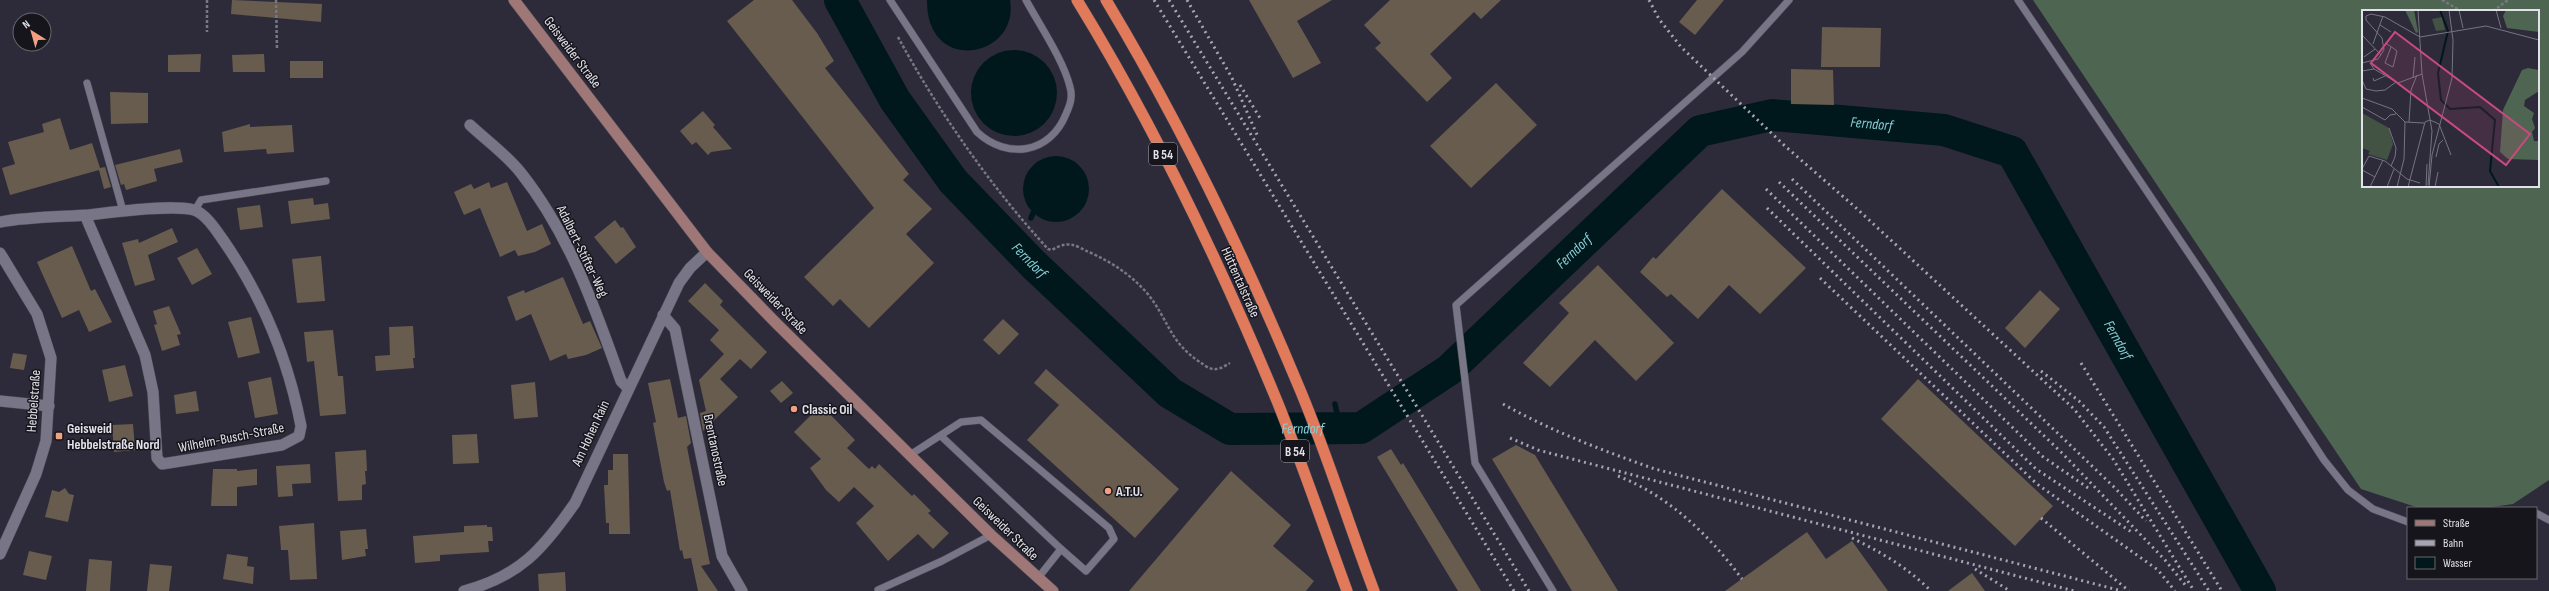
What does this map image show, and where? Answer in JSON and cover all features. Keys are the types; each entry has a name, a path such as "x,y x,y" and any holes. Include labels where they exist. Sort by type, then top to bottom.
{"highway":[{"name":"Hüttentalstraße","path":"1077,0 1104,44 1192,209 1277,402 1347,591"},
{"name":"Hüttentalstraße","path":"1106,0 1168,108 1262,301 1301,393 1374,591"}],"main road":[{"name":"Geisweider Straße","path":"514,0 707,252 991,535 1053,591"}],"street":[{"name":"Adalbert-Stifter-Weg","path":"470,125 520,172 555,220 590,294 621,381 628,388"},
{"path":"0,222 123,211 175,208 195,210"},
{"name":"Wilhelm-Busch-Straße","path":"86,215 145,355 153,392 157,458 162,464 170,464 282,445 299,436 301,426 286,367 267,314 228,246 212,224 195,210"},
{"name":"Am Hohen Rain","path":"464,591 493,582 512,572 537,552 556,530 575,503 628,388 679,284 690,268 707,252"},
{"name":"Hebbelstraße","path":"0,253 37,314 51,358 46,441 36,474 0,554"},
{"name":"Brentanostraße","path":"663,315 675,329 722,556 742,591"},
{"path":"0,401 49,406"}],"lane":[{"path":"890,0 977,132 988,142 999,148 1015,150 1029,148 1043,143 1057,130 1071,101 1070,87 1061,65 1026,0"},
{"path":"1553,591 1475,463 1460,328 1456,305 1742,52 1789,0"},
{"path":"2018,0 2204,276 2324,460 2348,490 2373,509 2407,522"},
{"path":"87,83 123,211"},
{"path":"195,210 200,200 326,181"},
{"path":"910,455 961,422 981,420 1109,528 1114,539 1086,571 941,436"},
{"path":"2537,514 2549,520"},
{"path":"878,590 942,562 991,535"},
{"path":"1038,578 1061,549"}],"path":[{"path":"207,0 207,32"},
{"path":"276,0 278,50"},
{"path":"2442,0 2459,10"},
{"path":"2494,10 2508,0"},
{"path":"896,34 926,87 1015,214 1048,249 1069,243 1127,272 1163,315 1175,342 1181,349 1209,368 1216,369 1230,363"}],"green space":[{"path":"2033,0 2549,0 2549,480 2513,504 2492,507 2416,507 2361,489"}],"water":[{"path":"927,0 1010,0 1009,20 1001,35 988,46 972,50 955,49 941,40 931,24"},
{"path":"1014,50 1022,51 1038,57 1050,69 1056,85 1056,101 1050,117 1038,129 1022,135 1014,136 1006,135 990,129 978,117 972,101 971,93 972,85 978,69 990,57 1006,51"},
{"path":"1056,156 1069,159 1079,166 1086,176 1089,189 1086,202 1079,212 1069,219 1056,222 1043,219 1033,212 1026,202 1023,189 1026,176 1033,166 1043,159"}],"building":[{"path":"232,0 322,4 321,22 231,14"},
{"path":"754,0 792,0 817,33 834,61 825,68 909,174 903,180 932,209 906,234 934,263 869,328 840,299 833,306 804,277 874,208 727,21"},
{"path":"1249,0 1332,0 1297,21 1321,63 1293,78"},
{"path":"1390,0 1501,0 1481,19 1474,12 1430,54 1452,78 1427,102 1375,48 1381,43 1364,25"},
{"path":"1697,0 1724,0 1695,35 1679,22"},
{"path":"1822,27 1881,28 1880,67 1821,67"},
{"path":"201,54 200,72 168,72 168,55"},
{"path":"264,54 265,72 233,72 232,55"},
{"path":"290,61 323,61 323,78 290,78"},
{"path":"1791,69 1833,70 1834,105 1791,104"},
{"path":"1496,83 1537,125 1471,188 1430,146"},
{"path":"110,92 148,93 148,123 111,124"},
{"path":"703,111 715,125 713,127 732,149 711,152 708,155 696,142 692,145 680,131"},
{"path":"60,118 70,150 92,143 100,168 105,167 111,187 104,189 99,170 10,195 2,168 15,164 8,142 44,132 42,124"},
{"path":"250,124 250,127 292,125 294,152 267,154 266,149 224,152 222,132"},
{"path":"180,149 183,162 154,169 157,181 126,190 124,184 121,185 115,165"},
{"path":"489,182 491,188 507,182 527,231 542,224 551,244 535,252 518,256 515,250 500,257 480,208 464,215 454,192 471,184 474,189"},
{"path":"1722,189 1806,268 1760,314 1729,285 1698,319 1671,294 1667,297 1640,272 1653,257 1656,259"},
{"path":"313,198 314,205 328,203 330,219 291,224 288,201"},
{"path":"260,205 263,227 240,230 237,208"},
{"path":"615,220 621,228 623,227 636,247 616,264 594,237"},
{"path":"172,228 178,242 148,255 155,280 135,286 122,243 138,239 139,243"},
{"path":"72,246 91,291 95,289 112,322 89,332 79,310 62,318 37,262"},
{"path":"197,248 212,274 192,285 177,258"},
{"path":"321,256 325,301 297,303 292,259"},
{"path":"1598,265 1674,343 1636,381 1595,340 1550,387 1523,363 1569,313 1559,303"},
{"path":"563,277 583,324 590,321 602,348 586,355 568,359 566,354 550,361 531,314 516,321 507,297 524,290 525,293"},
{"path":"705,283 723,301 720,305 767,352 751,369 740,359 720,379 738,397 703,431 700,413 706,411 699,380 724,354 710,340 719,330 688,301"},
{"path":"2040,290 2060,309 2025,348 2005,328"},
{"path":"169,306 181,334 177,335 180,345 162,351 154,325 157,324 153,311"},
{"path":"251,317 260,353 238,358 228,322"},
{"path":"1003,319 1019,334 999,355 983,340"},
{"path":"413,326 415,358 413,358 414,368 376,371 375,356 390,355 389,327"},
{"path":"333,330 338,376 343,376 346,414 320,416 314,361 307,362 304,332"},
{"path":"13,353 27,355 24,370 10,368"},
{"path":"125,365 133,396 109,402 102,370"},
{"path":"1046,369 1179,489 1135,538 1027,440 1059,405 1034,383"},
{"path":"271,377 278,414 255,418 248,382"},
{"path":"670,379 678,418 686,416 691,443 687,447 710,564 701,566 718,591 698,591 691,558 684,559 682,550 680,551 670,490 667,491 664,482 653,423 656,422 648,383"},
{"path":"1918,379 2053,506 2015,546 1881,419"},
{"path":"782,381 793,393 781,403 770,391"},
{"path":"535,382 538,417 514,419 511,385"},
{"path":"196,391 199,411 176,414 174,395"},
{"path":"821,405 855,440 847,448 869,469 872,466 875,469 879,464 912,496 914,494 931,511 928,513 949,533 933,549 918,534 888,561 856,523 874,506 854,487 839,502 826,490 810,468 821,459 794,432"},
{"path":"133,424 135,450 114,452 112,425"},
{"path":"477,434 479,463 453,464 452,435"},
{"path":"1516,445 1535,455 1618,591 1572,591 1492,459"},
{"path":"1391,449 1401,465 1403,463 1481,591 1458,591 1377,457"},
{"path":"366,450 366,484 362,485 362,500 338,501 335,452"},
{"path":"613,454 628,454 630,534 609,534 609,523 606,523 604,485 608,485 608,470 613,470"},
{"path":"310,464 311,483 292,484 293,496 278,497 276,466"},
{"path":"213,469 237,469 237,471 257,469 257,485 237,487 237,506 211,506"},
{"path":"1231,471 1291,525 1273,546 1314,581 1306,591 1129,591"},
{"path":"65,488 69,494 74,495 68,522 45,517 52,490 59,492"},
{"path":"314,523 317,579 290,580 288,550 281,550 279,526"},
{"path":"487,525 487,527 492,527 493,541 488,541 489,552 440,555 440,561 415,563 413,536 464,532 464,526"},
{"path":"366,529 368,549 365,549 366,556 342,560 340,531"},
{"path":"1807,532 1826,559 1852,541 1888,591 1725,591"},
{"path":"29,551 52,556 46,580 23,575"},
{"path":"227,554 248,557 247,566 254,567 253,584 223,579"},
{"path":"89,559 112,561 110,591 86,591"},
{"path":"150,564 172,566 169,591 147,591"},
{"path":"565,572 566,591 539,591 538,574"},
{"path":"1972,573 1985,591 1948,591"}],"waterway":[{"name":"Ferndorf","path":"840,0 895,100 953,181 1033,264 1170,393 1230,429 1361,428 1449,370 1700,131 1772,115 1944,130 2012,152 2260,591"},
{"path":"1031,218 1033,213"},
{"path":"1018,248 1023,235"},
{"path":"1335,404 1340,428"}],"railway":[{"path":"1154,0 1514,591"},
{"path":"1169,0 1529,591"},
{"path":"1187,0 1232,78 1258,137"},
{"path":"1649,0 1659,19 1681,47 1785,146 1855,207 2074,409 2113,459 2194,591"},
{"path":"1240,85 1260,118"},
{"path":"1792,179 2115,488 2146,521"},
{"path":"1779,182 2062,453 2165,560 2186,586"},
{"path":"1766,189 2042,456 2091,490"},
{"path":"1767,208 2036,469 2133,533"},
{"path":"1820,278 2037,484 2158,570 2175,591"},
{"path":"2081,363 2222,591"},
{"path":"2041,371 2079,401 2104,427 2209,591"},
{"path":"1503,404 1521,414 1578,440 1655,469 2122,591"},
{"path":"1510,438 1538,450 2074,591"},
{"path":"1618,476 1637,484 1654,494 1687,519 1730,563 1742,579"},
{"path":"2041,518 2129,591"},
{"path":"1852,538 1894,561 1931,591"},
{"path":"1975,569 2010,591"}],"place":[{"name":"Classic Oil","path":"794,409"},
{"name":"Geisweid Hebbelstraße Nord","path":"59,436"},
{"name":"A.T.U.","path":"1108,491"}]}
